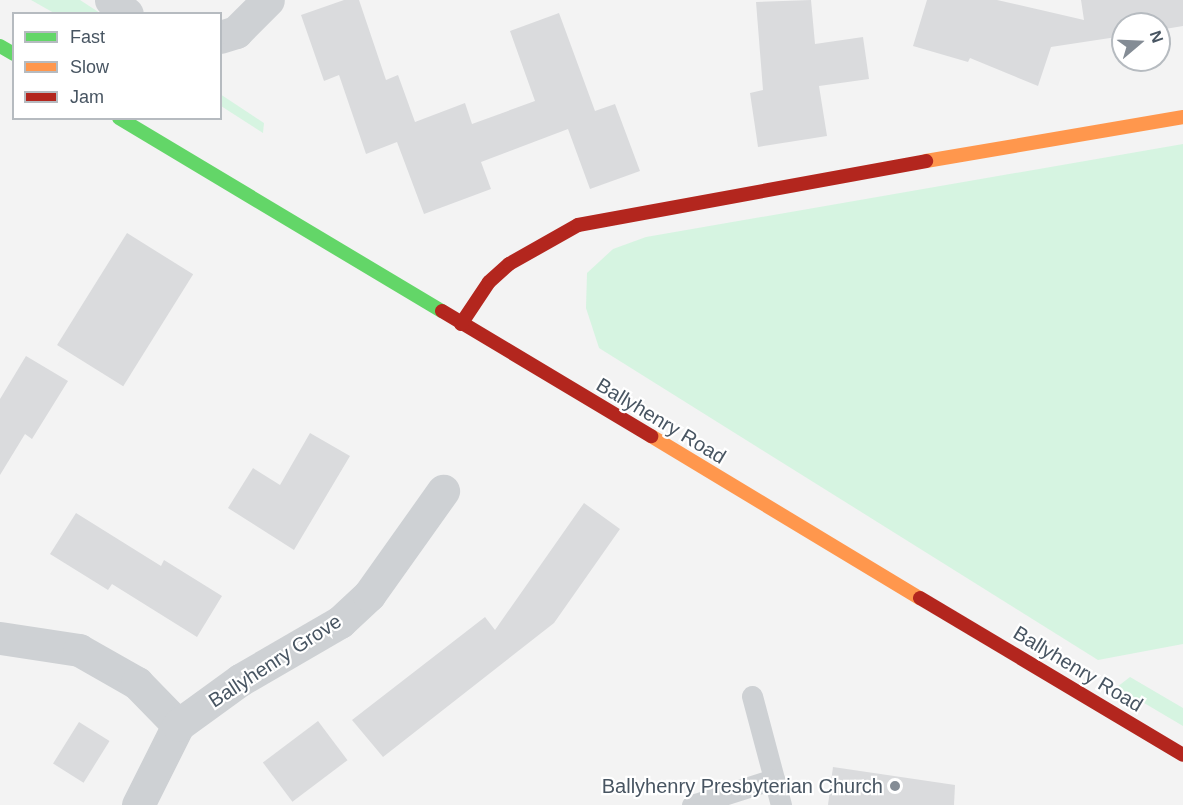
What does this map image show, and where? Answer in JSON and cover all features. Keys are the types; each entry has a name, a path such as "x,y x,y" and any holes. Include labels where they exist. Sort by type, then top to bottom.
{"main road":[{"path":"461,324 489,282 509,264 578,225 759,189 1183,117"},
{"name":"Ballyhenry Road","path":"122,120 1183,755"}],"street":[{"path":"111,0 125,12"},
{"path":"222,36 236,32 268,0"},
{"name":"Ballyhenry Grove","path":"138,805 178,725 240,680 340,622 369,595 443,491"},
{"path":"0,638 79,650 137,683 178,725"}],"lane":[{"path":"752,696 781,805"},
{"path":"692,805 774,779"}],"green space":[{"path":"31,0 80,0 98,12 52,12"},
{"path":"222,95 264,123 263,133 222,107"},
{"path":"1183,144 1183,644 1098,660 599,348 586,308 587,273 613,249 646,237"},
{"path":"1130,677 1183,708 1183,726 1117,687"}],"building":[{"path":"344,0 359,0 386,80 398,75 415,122 465,103 472,124 535,101 510,31 559,13 595,111 615,104 640,171 590,189 568,129 481,162 491,189 424,214 397,142 366,154 339,75 324,81 301,15"},
{"path":"811,0 815,44 863,37 869,79 819,86 827,136 758,147 750,93 763,90 756,2"},
{"path":"927,0 997,0 1084,20 1081,0 1183,0 1183,26 1171,28 1171,12 1111,12 1111,38 1051,47 1038,86 970,58 968,62 913,46"},
{"path":"127,233 193,274 123,386 57,345"},
{"path":"26,356 68,381 32,439 25,434 0,475 0,399"},
{"path":"310,433 350,456 294,550 228,508 253,468 280,485"},
{"path":"584,503 620,529 554,623 383,757 352,720 485,617 495,630"},
{"path":"76,513 161,566 164,560 222,596 197,637 112,584 108,590 50,554"},
{"path":"318,721 347,760 292,802 263,763"},
{"path":"79,722 110,741 84,783 53,764"},
{"name":"Ballyhenry Presbyterian Church","path":"833,767 955,785 954,805 828,805"}],"traffic: fast":[{"path":"0,46 12,53"},
{"path":"122,120 442,311"}],"traffic: slow":[{"path":"926,161 1183,117"},
{"path":"651,436 920,598"}],"traffic: jam":[{"path":"461,324 489,282 509,264 578,225 926,161"},
{"path":"442,311 651,436"},
{"path":"920,598 1183,755"}],"place":[{"name":"Ballyhenry Presbyterian Church","path":"895,786"}]}
